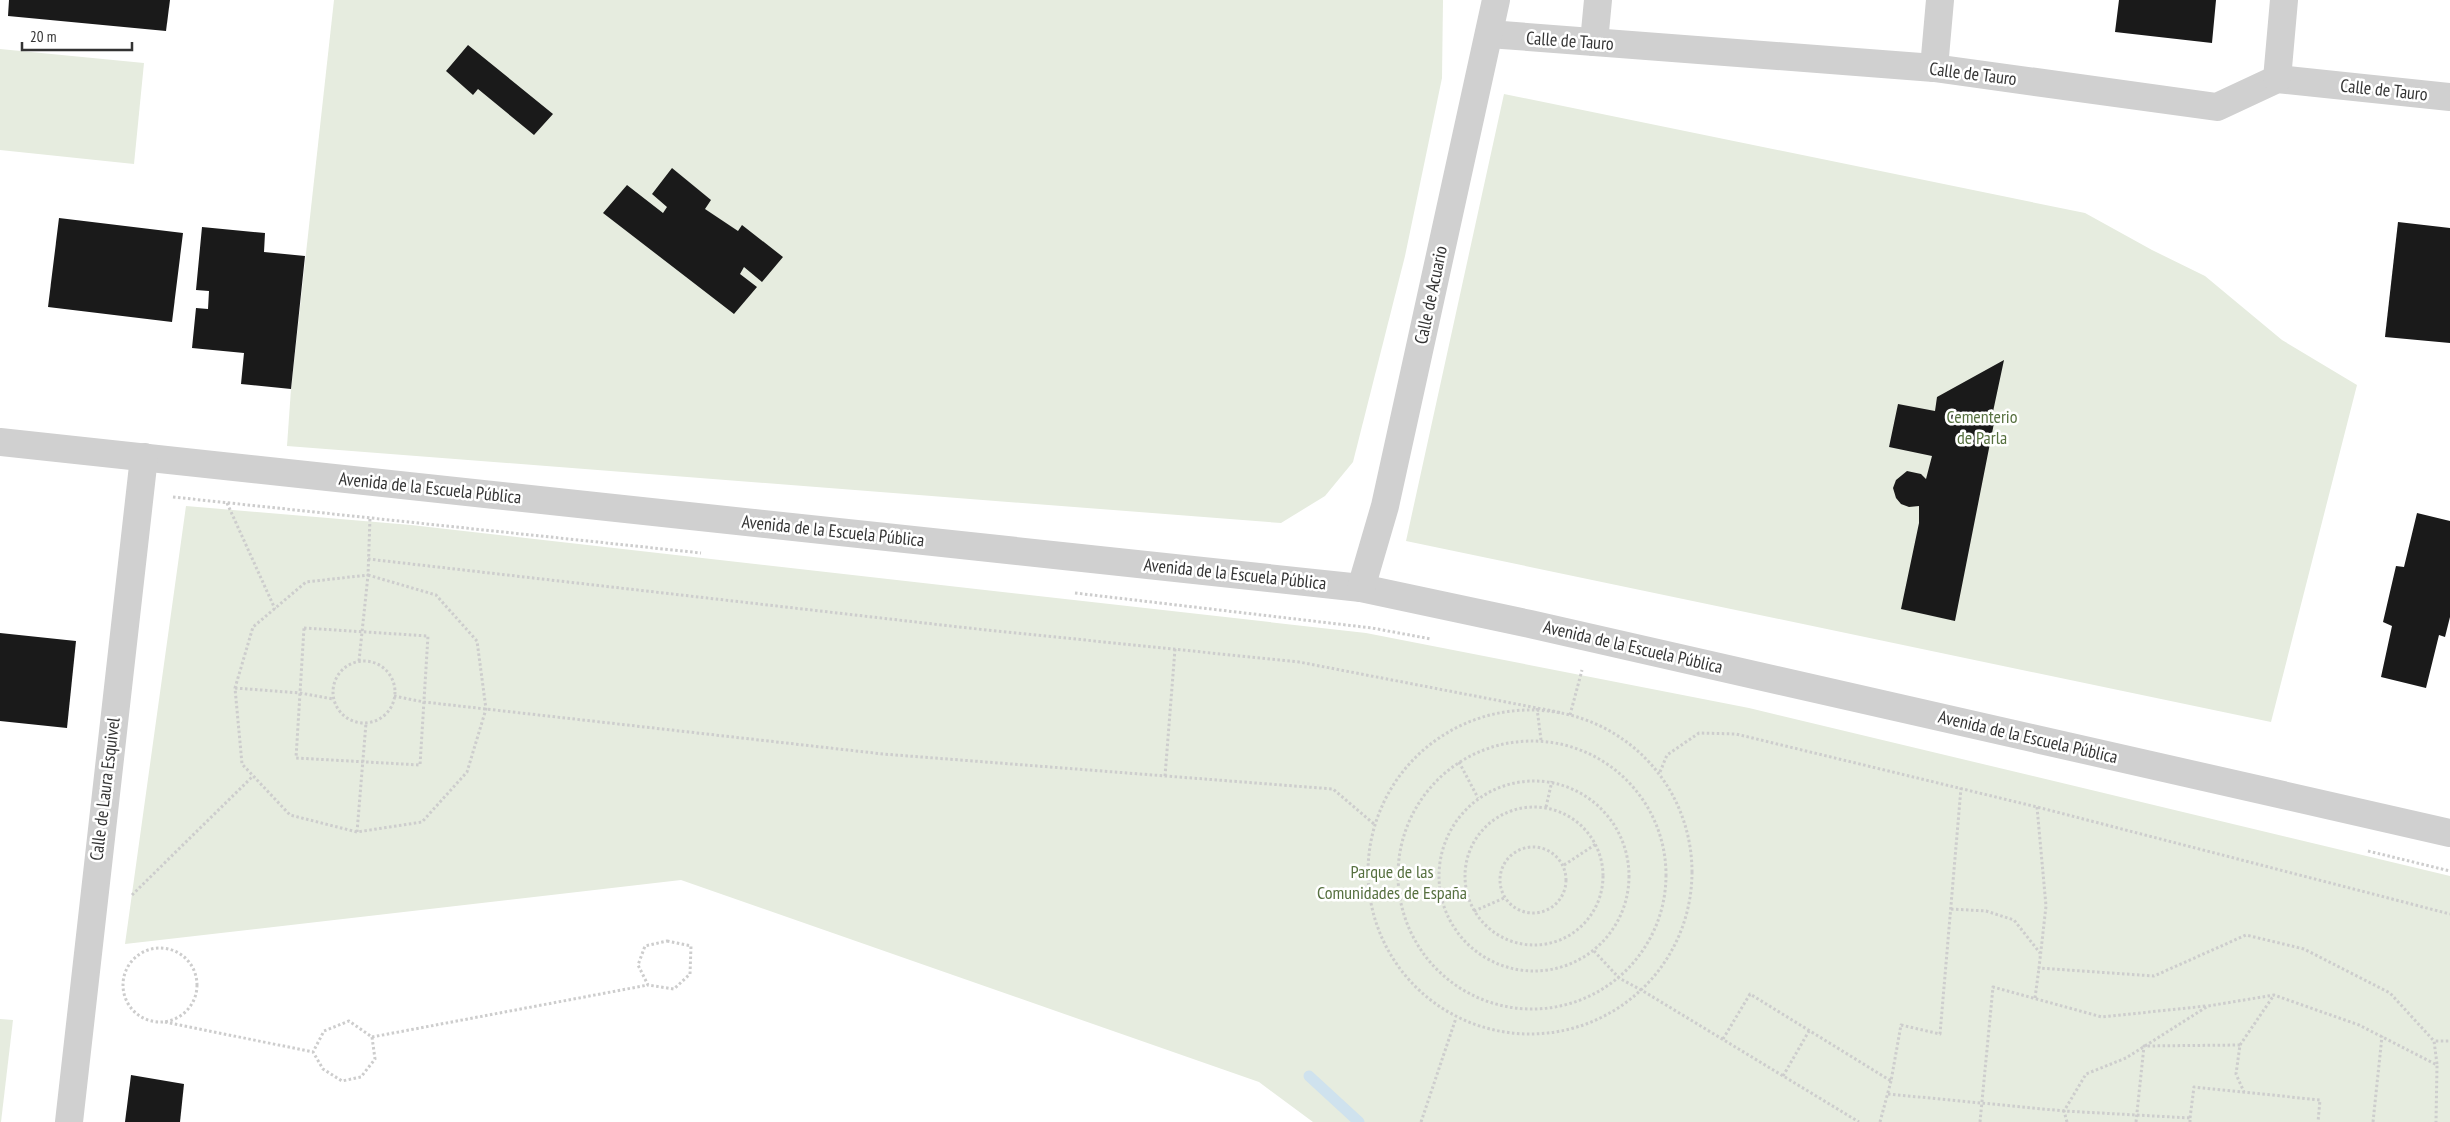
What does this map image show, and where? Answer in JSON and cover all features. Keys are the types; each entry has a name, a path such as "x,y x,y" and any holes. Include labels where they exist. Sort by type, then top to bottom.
{"street":[{"name":"Calle de Acuario","path":"1361,588 1385,506 1496,0"},
{"path":"1594,42 1598,0"},
{"path":"1934,68 1940,0"},
{"path":"2276,79 2284,0"},
{"name":"Calle de Tauro","path":"1489,34 1934,68 2217,107 2276,79 2450,97"},
{"name":"Avenida de la Escuela Pública","path":"0,442 1361,588 1540,626 2450,833"},
{"name":"Calle de Laura Esquivel","path":"68,1122 144,457"}],"path":[{"path":"139,493 703,553"},
{"path":"227,503 274,609"},
{"path":"358,661 363,632 368,575 370,518"},
{"path":"368,559 968,628 1299,662 1563,713"},
{"path":"368,575 436,595 477,641 486,709 467,772 422,822 357,832 290,815 242,764 235,688 252,627 306,582 368,575"},
{"path":"1066,592 1372,628 1437,641"},
{"path":"304,628 363,632 428,636 420,765 296,758 304,628"},
{"path":"1165,776 1175,649"},
{"path":"358,661 370,662 383,667 394,685 394,696 392,706 377,721 366,723 354,722 344,717 337,709 333,698 334,681 348,665 358,661"},
{"path":"1573,668 1591,672"},
{"path":"1570,715 1582,670"},
{"path":"235,688 300,692 333,698"},
{"path":"394,696 424,702 883,754 1333,789 1374,824"},
{"path":"1538,708 1541,740"},
{"path":"1538,708 1563,713 1584,717 1626,739 1660,772 1687,825 1693,885 1678,942 1643,991 1602,1020 1554,1035 1504,1034 1456,1018 1410,984 1379,936 1367,881 1374,824 1398,776 1436,738 1484,715 1538,708"},
{"path":"357,832 366,723"},
{"path":"1660,772 1667,754 1699,733 1736,734 2037,807 2450,914"},
{"path":"1541,740 1585,750 1623,775 1652,811 1666,855 1665,900 1649,944 1619,978 1581,1001 1564,1005 1538,1010 1495,1006 1455,987 1424,956 1404,917 1397,873 1405,830 1422,799 1426,792 1459,762 1498,744 1541,740"},
{"path":"1459,762 1478,798"},
{"path":"132,895 253,776"},
{"path":"1546,807 1552,781"},
{"path":"1552,781 1581,792 1605,811 1622,838 1630,868 1627,899 1614,927 1594,950 1560,968 1522,971 1486,959 1458,934 1441,900 1439,862 1452,826 1478,798 1513,782 1552,781"},
{"path":"1880,1122 1892,1081 1901,1025 1940,1034 1961,788"},
{"path":"1524,807 1546,807 1566,814 1584,827 1596,844 1603,869 1601,896 1588,920 1567,937 1542,945 1515,943 1491,931 1474,911 1466,890 1465,867 1471,846 1484,827 1502,814 1524,807"},
{"path":"2035,998 2046,906 2037,807"},
{"path":"1564,865 1596,844"},
{"path":"1536,846 1553,851 1564,865 1567,882 1562,898 1550,910 1533,914 1517,909 1504,898 1500,880 1504,862 1517,849 1536,846"},
{"path":"2364,850 2450,871"},
{"path":"1474,911 1504,898"},
{"path":"1951,909 1986,911 2014,920 2040,954"},
{"path":"2039,968 2154,976 2246,935 2304,948 2390,993 2434,1042 2437,1065 2436,1122"},
{"path":"313,1052 324,1032 349,1021 372,1037 648,985 674,989 690,974 691,946 667,941 646,946 638,965 648,985"},
{"path":"165,1022 177,1018 188,1010 194,999 197,986 196,976 191,964 182,955 170,949 150,948 138,954 129,963 122,982 123,995 129,1007 138,1016 152,1022 165,1022 313,1052 323,1068 342,1081 361,1077 375,1059 372,1037"},
{"path":"1594,950 1619,978 1859,1122"},
{"path":"1980,1122 1993,986 2102,1017 2208,1006 2274,995 2359,1025 2437,1065"},
{"path":"1723,1039 1750,994 1892,1081"},
{"path":"2244,1092 2236,1074 2240,1045 2274,995"},
{"path":"2067,1122 2064,1111 2086,1074 2126,1058 2208,1006"},
{"path":"1421,1122 1456,1018"},
{"path":"1783,1076 1809,1031"},
{"path":"2373,1122 2382,1036"},
{"path":"2434,1042 2450,1041"},
{"path":"2144,1046 2240,1045"},
{"path":"2136,1122 2144,1046"},
{"path":"1888,1094 2064,1111 2190,1120 2194,1087 2320,1100 2318,1122"}],"green space":[{"path":"334,0 1443,0 1442,78 1405,256 1353,462 1325,496 1281,523 287,446 291,389"},
{"path":"0,49 144,63 134,164 0,150"},
{"name":"Cementerio de Parla","path":"1504,94 2085,213 2152,250 2205,276 2282,340 2357,385 2271,722 1406,541"},
{"name":"Parque de las Comunidades de España","path":"186,506 411,525 1366,633 1749,708 2450,876 2450,1122 1313,1122 1259,1082 681,880 125,944"},
{"path":"0,1019 13,1020 1,1122 0,1122"}],"building":[{"path":"9,0 170,0 166,31 8,16"},
{"path":"2119,0 2216,0 2212,43 2115,32"},
{"path":"468,45 553,114 534,135 478,89 473,95 446,71"},
{"path":"672,168 711,200 705,209 738,231 742,225 783,257 762,282 744,267 740,274 757,287 734,314 603,213 627,185 663,213 667,207 652,194"},
{"path":"59,218 183,233 172,322 48,307"},
{"path":"2398,222 2450,228 2450,343 2385,337"},
{"path":"202,227 265,233 264,252 305,256 291,389 241,384 244,353 192,348 196,308 208,309 209,291 196,290"},
{"path":"2004,360 1991,421 1994,423 1955,621 1901,609 1919,523 1919,506 1909,507 1901,504 1896,498 1893,488 1896,480 1907,471 1921,474 1926,479 1932,456 1889,447 1898,404 1935,411 1937,397"},
{"path":"2417,513 2450,521 2450,617 2445,637 2439,635 2426,688 2381,677 2392,626 2383,622 2396,566 2404,567"},
{"path":"0,633 76,641 67,728 0,721"},
{"path":"131,1075 184,1084 180,1122 125,1122"}],"waterway":[{"path":"1309,1076 1359,1122"}]}
